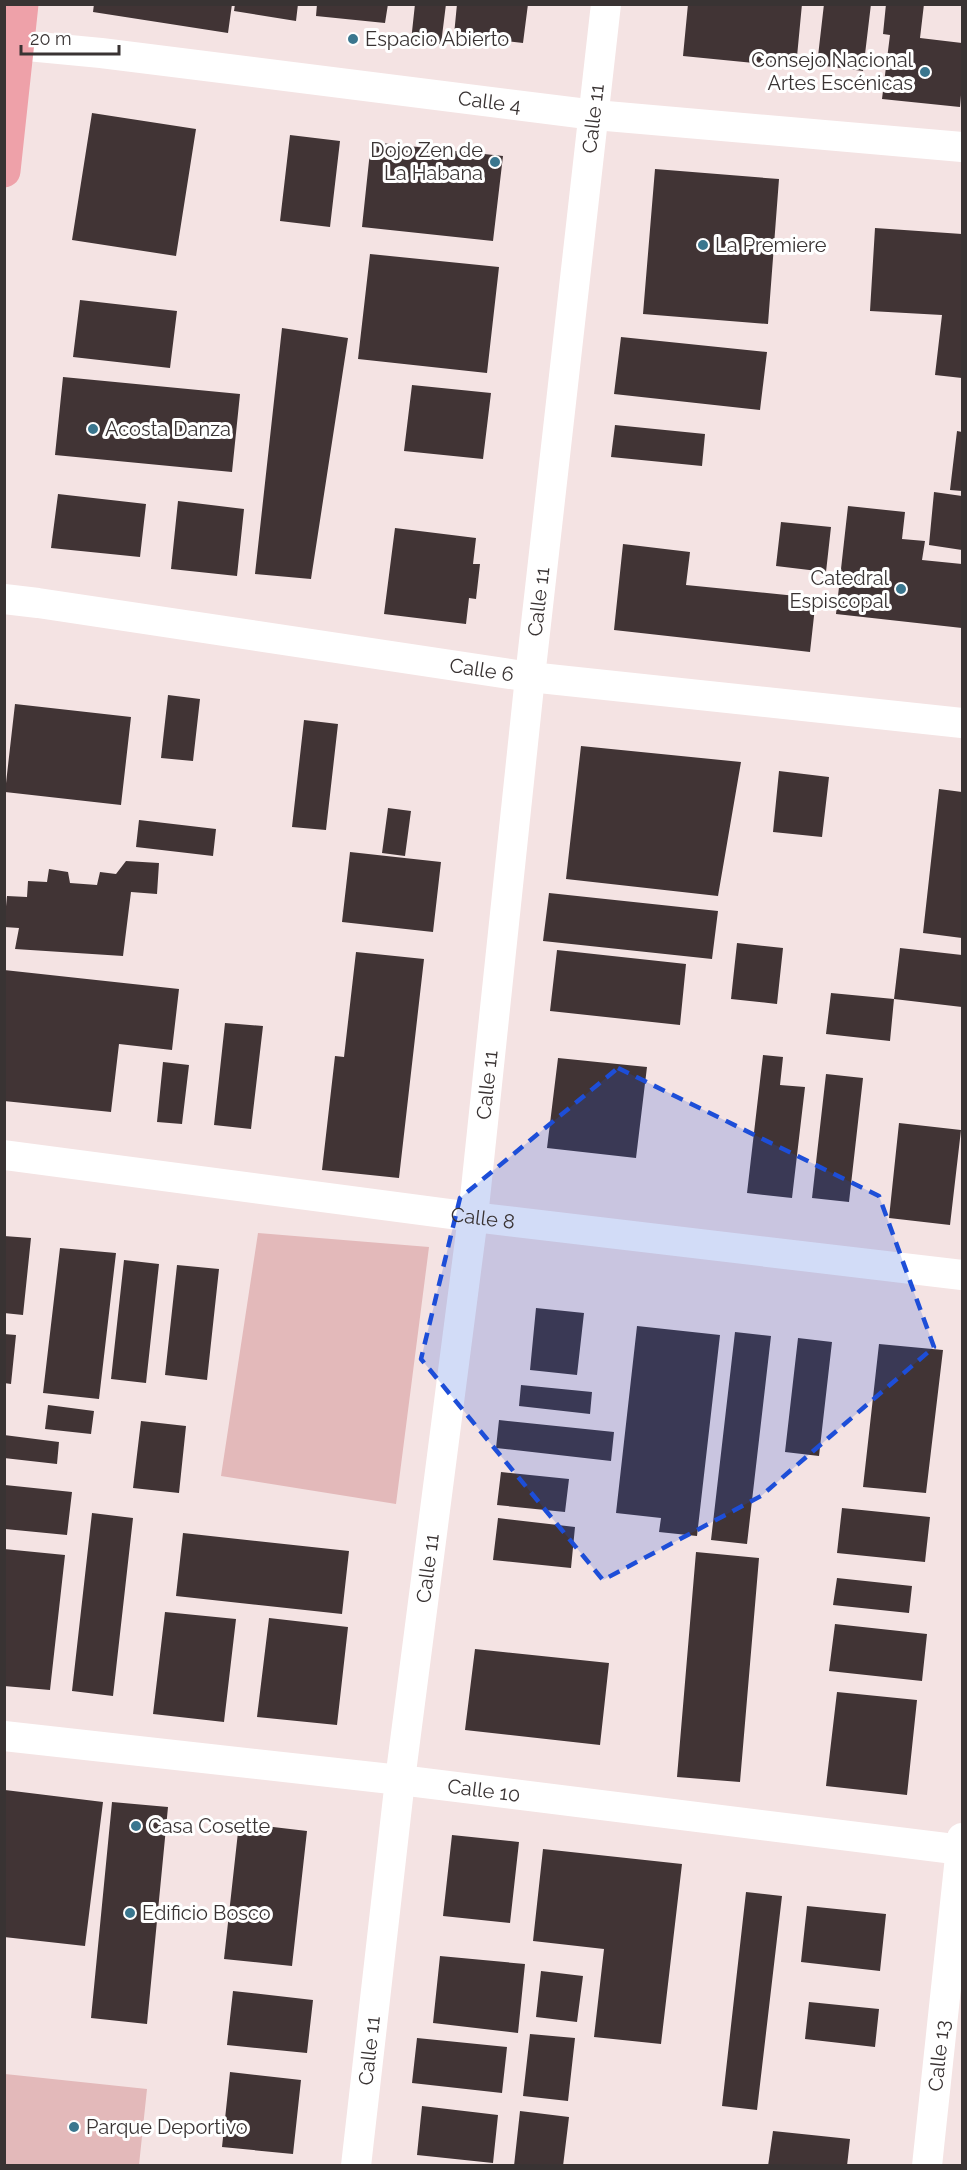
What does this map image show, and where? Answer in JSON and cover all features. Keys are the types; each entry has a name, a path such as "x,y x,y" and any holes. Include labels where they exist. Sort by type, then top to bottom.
{"main road":[{"path":"4,171 22,4"}],"street":[{"name":"Calle 11","path":"356,2166 400,1780 472,1217 606,4"},
{"name":"Calle 4","path":"17,45 101,53 595,114 963,147"},
{"name":"Calle 6","path":"4,599 50,604 530,677 963,723"},
{"name":"Calle 8","path":"4,1155 472,1217 963,1275"},
{"name":"Calle 10","path":"4,1736 962,1846"},
{"name":"Calle 13","path":"927,2166 962,1846"}],"highlighted area":[{"path":"618,1068 879,1196 934,1347 761,1496 603,1580 421,1359 460,1198"}],"shaded area":[{"path":"258,1233 429,1247 396,1504 221,1476"},
{"name":"Parque Deportivo","path":"5,2074 147,2089 139,2165 5,2165"}],"building":[{"path":"94,4 232,4 228,33 93,12"},
{"path":"235,4 298,4 296,21 234,11"},
{"path":"317,4 388,4 385,23 316,16"},
{"path":"415,4 446,4 441,44 411,41"},
{"path":"457,4 528,4 523,43 454,35"},
{"path":"688,4 802,4 796,67 683,56"},
{"path":"824,4 871,4 863,71 817,65"},
{"path":"886,4 924,4 920,38 962,43 960,107 882,99 890,35 883,34"},
{"path":"92,113 196,129 176,256 72,240"},
{"path":"290,135 340,141 330,227 280,221"},
{"path":"371,142 503,156 493,241 362,227"},
{"path":"655,169 779,179 768,324 643,314"},
{"path":"875,228 962,234 962,378 935,375 942,315 870,311"},
{"path":"370,254 499,267 487,373 358,359"},
{"path":"80,300 177,311 170,368 73,357"},
{"path":"282,328 348,338 311,579 255,574"},
{"path":"621,337 767,352 760,410 614,394"},
{"path":"63,377 240,394 232,472 55,455"},
{"path":"412,385 491,393 483,459 404,451"},
{"path":"615,425 705,434 702,466 611,457"},
{"path":"957,431 962,432 962,491 950,490"},
{"path":"934,492 962,496 962,550 929,545"},
{"path":"58,494 146,504 140,557 51,548"},
{"path":"178,501 244,509 237,576 171,569"},
{"name":"Catedral Espiscopal","path":"848,506 905,512 902,539 925,541 922,560 962,564 962,628 836,614"},
{"path":"781,522 831,527 826,572 776,566"},
{"path":"395,528 476,538 473,564 480,564 476,599 469,598 466,624 384,614"},
{"path":"623,544 690,552 686,585 816,598 810,652 614,630"},
{"path":"168,695 200,699 193,761 161,758"},
{"path":"15,704 131,717 121,805 5,792"},
{"path":"304,720 338,724 326,830 292,827"},
{"path":"581,746 741,762 718,896 566,879"},
{"path":"779,771 829,777 822,837 773,832"},
{"path":"939,789 962,792 962,938 923,933"},
{"path":"388,808 411,811 405,856 382,853"},
{"path":"139,820 216,829 213,856 136,847"},
{"path":"350,852 441,862 433,932 342,922"},
{"path":"126,861 159,863 157,894 131,892 123,956 15,949 19,928 4,927 7,896 27,897 28,881 47,882 49,869 68,872 70,883 97,885 100,872 116,874"},
{"path":"549,893 718,911 712,959 543,941"},
{"path":"737,943 783,948 777,1004 731,999"},
{"path":"900,948 962,955 962,1007 894,999"},
{"path":"557,950 686,964 680,1025 550,1011"},
{"path":"356,952 424,959 399,1178 322,1170 335,1056 344,1057"},
{"path":"4,970 179,989 172,1050 119,1044 111,1112 4,1101"},
{"path":"831,993 894,999 890,1041 826,1034"},
{"path":"225,1023 263,1026 251,1129 214,1125"},
{"path":"763,1055 783,1057 780,1085 805,1087 792,1198 747,1193"},
{"path":"558,1058 647,1067 636,1158 547,1148"},
{"path":"163,1062 189,1065 182,1124 157,1122"},
{"path":"826,1074 863,1078 849,1202 812,1198"},
{"path":"899,1123 961,1130 950,1225 889,1218"},
{"path":"4,1236 31,1238 23,1315 4,1313"},
{"path":"60,1248 116,1253 99,1399 43,1393"},
{"path":"124,1260 159,1264 146,1383 111,1379"},
{"path":"177,1265 219,1269 207,1380 165,1375"},
{"path":"536,1308 584,1313 577,1375 530,1370"},
{"path":"637,1326 720,1335 697,1536 659,1532 661,1518 616,1513"},
{"path":"735,1332 771,1336 747,1544 711,1540"},
{"path":"4,1334 16,1335 11,1384 4,1383"},
{"path":"798,1338 832,1342 819,1456 785,1452"},
{"path":"879,1344 943,1350 926,1493 863,1487"},
{"path":"521,1385 592,1392 590,1414 519,1406"},
{"path":"48,1405 94,1411 91,1434 45,1429"},
{"path":"499,1420 614,1432 611,1461 496,1448"},
{"path":"141,1421 186,1426 179,1493 133,1488"},
{"path":"4,1435 59,1442 57,1464 4,1458"},
{"path":"501,1472 569,1479 565,1512 497,1505"},
{"path":"5,1485 72,1492 67,1535 5,1529"},
{"path":"842,1508 930,1517 925,1562 837,1553"},
{"path":"92,1513 133,1518 113,1696 72,1691"},
{"path":"498,1518 575,1527 571,1568 493,1560"},
{"path":"183,1533 349,1551 342,1614 176,1596"},
{"path":"4,1549 65,1555 50,1690 4,1686"},
{"path":"696,1552 759,1558 740,1782 677,1777"},
{"path":"837,1578 912,1586 909,1613 833,1605"},
{"path":"165,1612 236,1619 224,1722 153,1714"},
{"path":"269,1618 348,1627 337,1725 257,1717"},
{"path":"835,1624 927,1634 922,1681 829,1671"},
{"path":"475,1649 609,1663 600,1745 465,1730"},
{"path":"837,1692 917,1700 907,1795 826,1786"},
{"path":"5,1790 103,1802 85,1946 4,1937"},
{"name":"Edificio Bosco","path":"112,1802 168,1807 147,2024 91,2018"},
{"path":"239,1823 307,1831 292,1966 224,1959"},
{"path":"452,1835 519,1842 510,1923 443,1916"},
{"path":"543,1849 682,1864 661,2044 594,2037 604,1949 533,1941"},
{"path":"746,1892 782,1896 757,2110 722,2106"},
{"path":"807,1906 886,1914 880,1971 801,1962"},
{"path":"440,1956 525,1964 518,2033 433,2023"},
{"path":"541,1971 583,1976 577,2022 536,2017"},
{"path":"233,1991 313,2000 307,2053 227,2045"},
{"path":"809,2002 879,2009 875,2047 805,2039"},
{"path":"530,2034 575,2038 568,2101 523,2096"},
{"path":"417,2038 507,2047 502,2093 412,2083"},
{"path":"230,2072 301,2080 293,2154 222,2147"},
{"path":"422,2106 498,2115 493,2163 417,2155"},
{"path":"520,2111 569,2117 563,2166 514,2166"},
{"path":"773,2131 850,2139 847,2166 768,2166"}],"place":[{"name":"Espacio Abierto","path":"353,39"},
{"name":"Consejo Nacional Artes Escénicas","path":"925,72"},
{"name":"Dojo Zen de La Habana","path":"495,162"},
{"name":"La Premiere","path":"703,245"},
{"name":"Acosta Danza","path":"93,429"},
{"name":"Catedral Espiscopal","path":"901,589"},
{"name":"Casa Cosette","path":"136,1826"},
{"name":"Edificio Bosco","path":"130,1913"},
{"name":"Parque Deportivo","path":"74,2127"}]}
